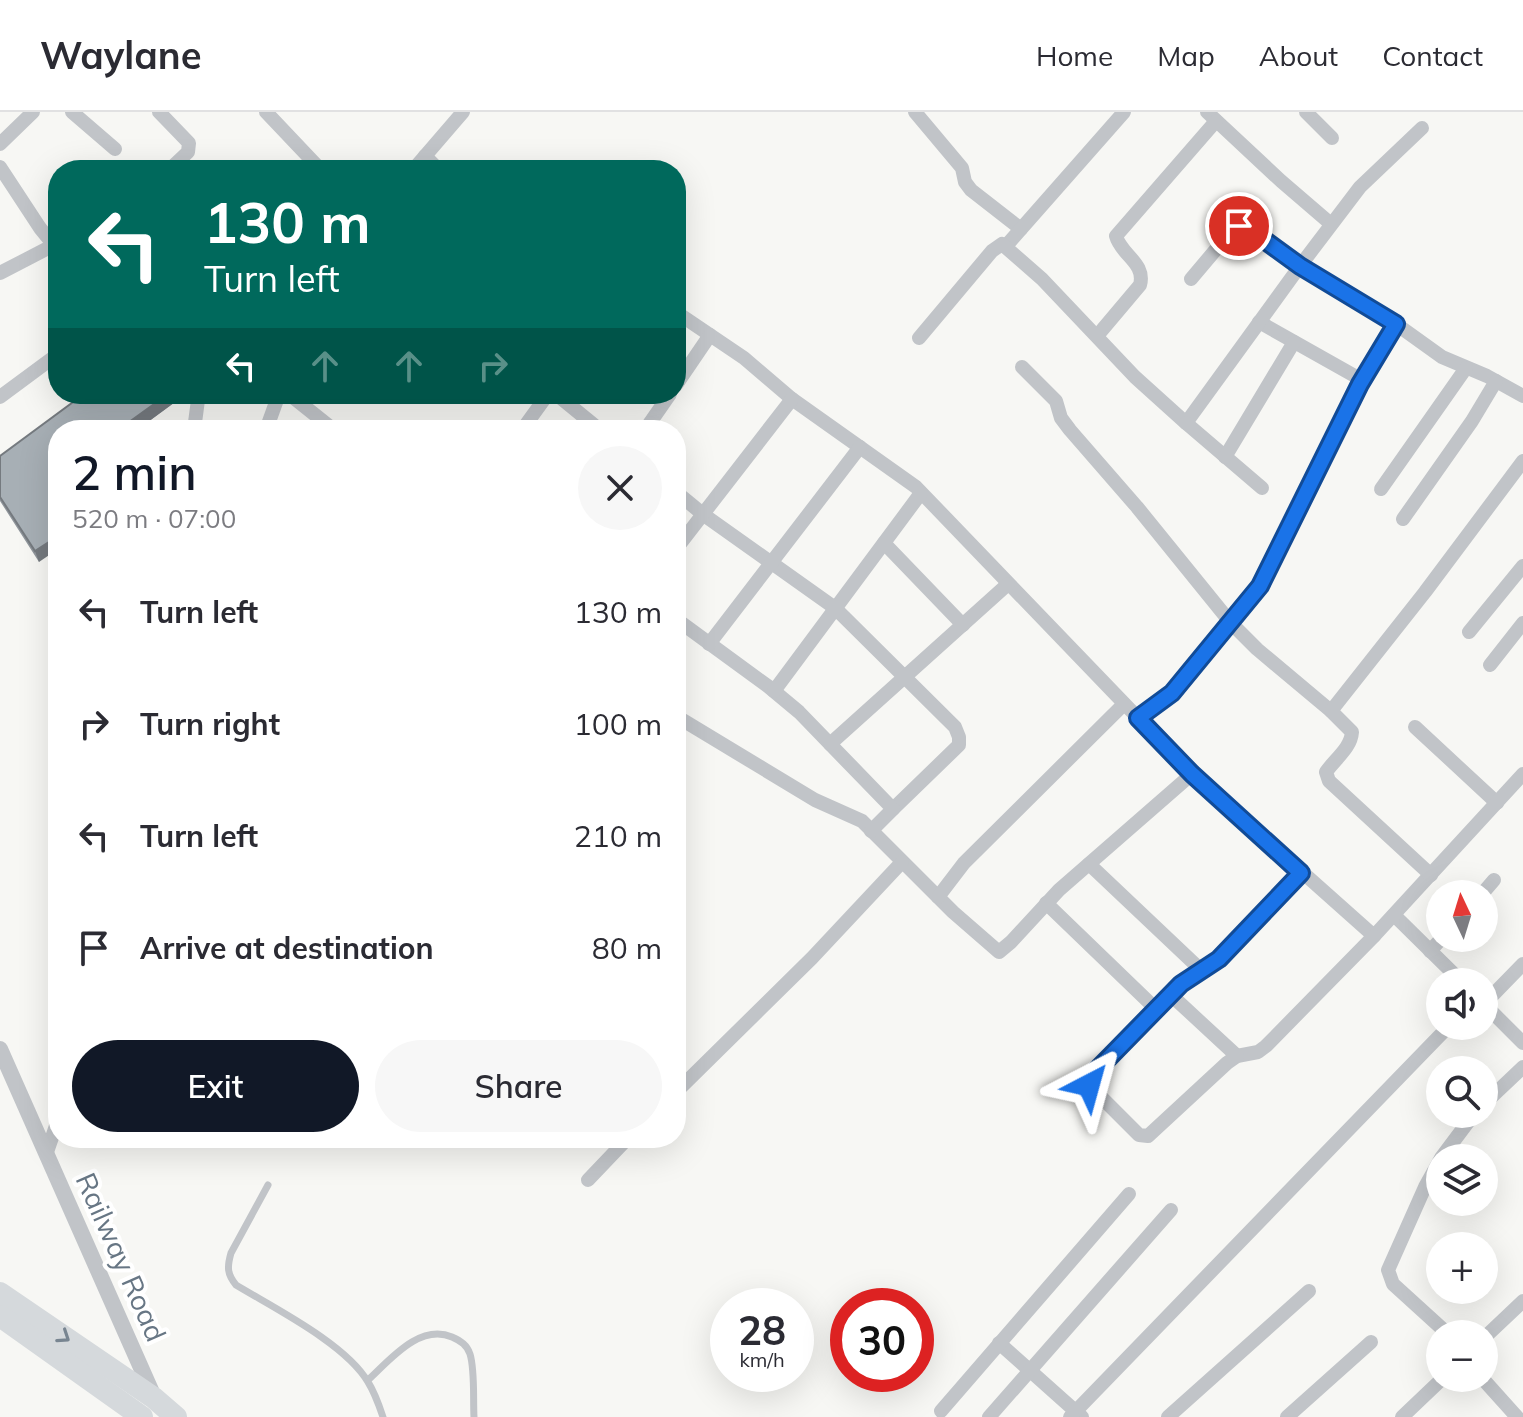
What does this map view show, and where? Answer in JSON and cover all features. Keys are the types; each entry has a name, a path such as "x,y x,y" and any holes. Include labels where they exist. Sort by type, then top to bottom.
{"main road":[{"path":"0,1293 148,1408"},
{"path":"0,1316 148,1408 176,1417"}],"street":[{"path":"0,144 33,112"},
{"path":"72,112 115,149"},
{"path":"159,112 189,143 188,152 180,160"},
{"path":"266,112 312,160"},
{"path":"422,160 463,112"},
{"path":"915,112 962,168 966,185 1021,229"},
{"path":"1006,246 1124,112"},
{"path":"1306,112 1332,138"},
{"path":"1097,336 1140,285 1142,277 1116,236 1211,116 1331,224"},
{"path":"1186,423 1331,224 1382,163 1422,128"},
{"path":"425,156 429,160"},
{"path":"0,167 48,236"},
{"path":"1191,279 1234,228 1245,226 1300,266 1396,324 1442,357 1523,396"},
{"path":"919,338 992,251 999,245 1006,246 1135,377 1262,488"},
{"path":"0,273 48,252"},
{"path":"686,319 744,358 792,399 921,493 1192,774 1374,936"},
{"path":"1259,322 1362,380"},
{"path":"1138,718 1172,693 1260,586 1362,380 1396,324"},
{"path":"686,370 710,335"},
{"path":"1225,457 1294,342"},
{"path":"0,397 48,361"},
{"path":"1022,367 1056,401 1061,418 1070,430 1231,623 1352,732 1350,745 1326,772 1329,781 1431,875"},
{"path":"1381,489 1466,368"},
{"path":"1403,519 1472,421 1496,381"},
{"path":"686,537 792,399"},
{"path":"302,404 322,420"},
{"path":"568,404 588,420"},
{"path":"709,644 860,447"},
{"path":"1331,711 1523,461"},
{"path":"774,691 921,493"},
{"path":"686,500 835,608 955,727 959,745 871,831"},
{"path":"884,543 963,625"},
{"path":"1469,632 1523,566"},
{"path":"830,744 1008,584"},
{"path":"1490,665 1523,623"},
{"path":"686,627 799,712 893,809"},
{"path":"938,897 964,863 1124,704"},
{"path":"686,722 815,800 862,821 938,897 999,952 1046,903 1192,774"},
{"path":"1415,727 1497,803"},
{"path":"1301,873 1219,959 1171,995 1088,1081 1139,1135 1148,1136 1237,1056 1258,1052 1266,1046 1394,915 1523,774"},
{"path":"686,1082 812,958 902,862"},
{"path":"1089,864 1201,970"},
{"path":"1046,903 1157,1010"},
{"path":"1394,915 1426,947"},
{"path":"1431,952 1448,968"},
{"path":"1498,990 1523,964"},
{"path":"1171,995 1237,1056"},
{"path":"1498,1018 1523,1043"},
{"path":"999,1343 1076,1415 1436,1040"},
{"name":"Railway Road","path":"0,1049 47,1152 148,1408"},
{"path":"1498,1091 1523,1067"},
{"path":"1451,1144 1463,1128"},
{"path":"47,1152 48,1148"},
{"path":"588,1180 618,1148"},
{"path":"1426,1185 1388,1270 1393,1284 1433,1320"},
{"path":"941,1411 1129,1194"},
{"path":"989,1417 1171,1210"},
{"path":"1168,1417 1309,1291"},
{"path":"1498,1325 1523,1301"},
{"path":"1287,1417 1371,1342"},
{"path":"1402,1417 1428,1392"},
{"path":"1495,1392 1517,1417"}],"lane":[{"path":"268,1185 231,1253 229,1276 236,1285 310,1330 347,1358 368,1380 383,1417"},
{"path":"368,1380 409,1343 429,1334 448,1335 463,1342 470,1355 474,1417"}],"building":[{"path":"70,404 154,404 132,420 49,420"},
{"path":"48,421 48,543 35,551 0,497 0,456"}],"route":[{"path":"1089,1085 1091,1076 1181,984 1219,959 1301,873 1192,774 1138,718 1172,693 1260,586 1360,384 1396,324 1300,266 1245,226 1239,226"}]}
